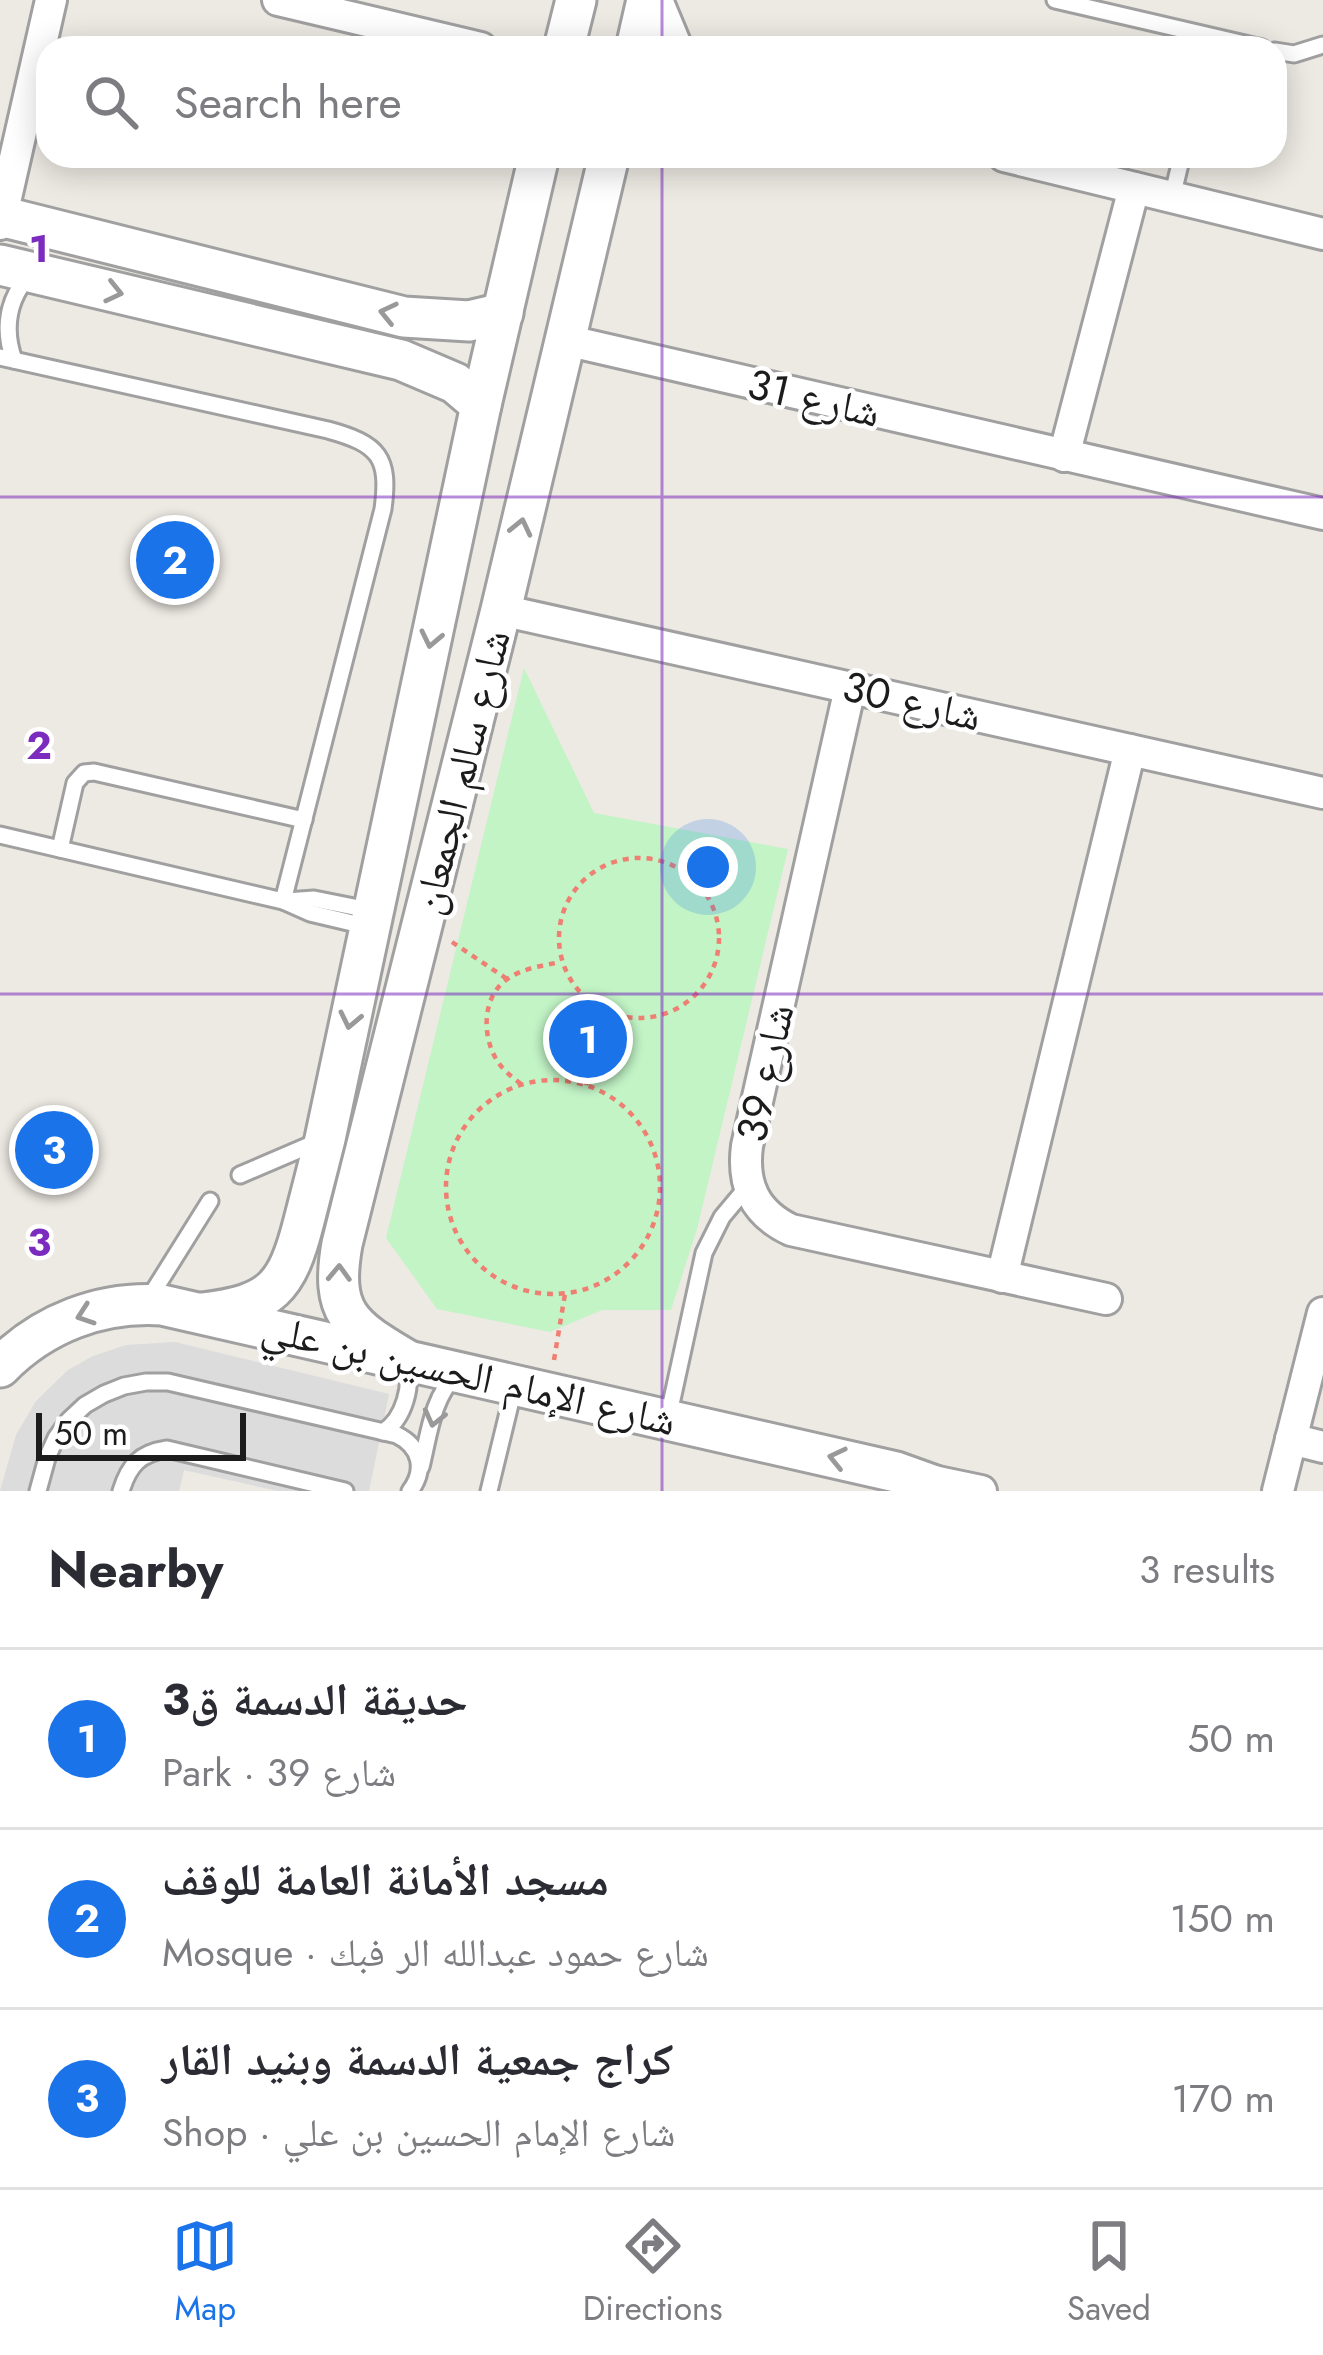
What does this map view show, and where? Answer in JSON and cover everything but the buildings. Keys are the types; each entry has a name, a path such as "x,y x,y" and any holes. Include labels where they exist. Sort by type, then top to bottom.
{"street":[{"path":"43,36 51,0"},
{"path":"278,0 430,36"},
{"path":"567,36 576,0"},
{"path":"638,36 647,0"},
{"path":"657,0 672,36"},
{"path":"36,64 0,219 404,317 469,321 503,313"},
{"name":"شارع سالم الجمعان","path":"202,1313 248,1304 271,1291 295,1256 325,1138 536,168"},
{"name":"شارع سالم الجمعان","path":"405,1359 366,1335 346,1314 338,1291 341,1244 470,737 606,168"},
{"path":"1053,168 1323,234"},
{"path":"1064,456 1134,188"},
{"path":"16,268 401,360 438,374 481,405"},
{"name":"شارع 31","path":"565,340 1323,514"},
{"name":"شارع 30","path":"501,610 1323,793"},
{"name":"شارع 39","path":"850,688 747,1146 748,1186 767,1217 791,1230 1106,1299"},
{"path":"414,722 421,742 442,753 456,750 470,737"},
{"path":"1002,1277 1130,750"},
{"name":"شارع الإمام الحسين بن علي","path":"0,1367 40,1335 74,1318 109,1307 145,1304 202,1313 911,1476 949,1491"},
{"path":"1278,1491 1323,1312"},
{"path":"1291,1439 1323,1447"},
{"path":"911,1476 981,1491"}],"lane":[{"path":"1055,0 1188,36"},
{"path":"1287,53 1323,45"},
{"path":"1172,197 1179,168"},
{"path":"16,268 7,359 341,434 370,446 382,459 386,471 383,509 283,901"},
{"path":"61,848 75,783 85,773 304,820"},
{"path":"0,835 283,901 314,899 371,919"},
{"path":"240,1175 325,1138"},
{"path":"668,1420 704,1253 722,1217 748,1186"},
{"path":"145,1304 210,1201"},
{"path":"383,1432 402,1409 409,1370 405,1359"},
{"path":"410,1491 421,1470 438,1398 459,1372"},
{"path":"38,1491 47,1458 69,1420 104,1394 146,1382 189,1386 383,1432 407,1440 421,1470"},
{"path":"489,1491 531,1389"},
{"path":"122,1491 138,1459 167,1449 345,1491"}],"path":[{"path":"633,857 651,858 684,871 709,897 719,932 715,967 694,997 664,1014 646,1018 610,1012 575,987 562,961 559,926 564,908 584,878 598,868 633,857"},
{"path":"423,923 508,979"},
{"path":"521,1084 493,1055 485,1019 500,984 531,968 562,961"},
{"path":"586,1085 610,1012"},
{"path":"565,1080 608,1095 643,1128 660,1174 655,1222 645,1244 629,1263 599,1283 565,1294 540,1294 494,1277 460,1243 450,1220 446,1184 452,1148 479,1108 521,1084 565,1080"},
{"path":"531,1389 565,1294"}],"green space":[{"path":"524,668 594,813 788,849 697,1229 671,1310 602,1310 550,1332 437,1309 386,1238"}],"shaded area":[{"path":"175,1342 389,1394 369,1491 278,1491 184,1470 179,1491 0,1491 16,1435 36,1401 68,1370 126,1345"}],"place":[{"name":"مسجد الأمانة العامة للوقف","path":"175,560"},
{"name":"حديقة الدسمة ق3","path":"588,1039"},
{"name":"كراج جمعية الدسمة وبنيد القار","path":"54,1150"}]}
